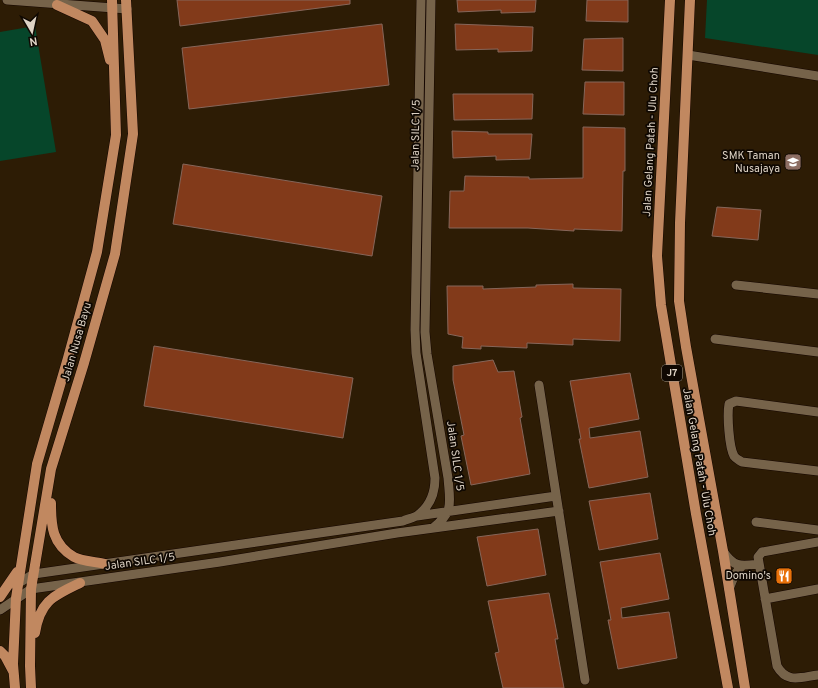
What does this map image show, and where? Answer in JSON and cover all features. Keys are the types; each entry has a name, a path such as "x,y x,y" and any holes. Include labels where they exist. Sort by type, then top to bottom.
{"main road":[{"name":"Jalan Gelang Patah - Ulu Choh","path":"670,0 657,256 660,298 693,499 728,688"},
{"name":"Jalan Gelang Patah - Ulu Choh","path":"690,0 679,301 686,347 724,551 745,688"},
{"path":"57,4 92,21 105,40 114,75"},
{"name":"Jalan Nusa Bayu","path":"15,688 14,672 17,583 37,464 97,252 116,135 112,4"},
{"name":"Jalan Nusa Bayu","path":"31,688 31,589 51,469 84,363 114,254 133,134 127,4"},
{"path":"51,469 51,522 58,544 75,558 105,564"},
{"path":"0,597 19,569"},
{"path":"30,666 40,612 52,597 80,583"},
{"path":"0,651 5,656 14,672"}],"street":[{"path":"8,0 57,4 127,4"},
{"name":"Jalan SILC 1/5","path":"0,600 17,583 34,574 402,521 417,516 429,504 434,493 435,478 416,353 415,330 421,0"},
{"name":"Jalan SILC 1/5","path":"431,0 425,332 427,354 448,478 450,499 449,510"},
{"path":"688,55 818,76"},
{"path":"736,285 818,294"},
{"path":"715,339 818,352"},
{"path":"539,385 585,680"},
{"path":"818,412 736,401 729,404 727,412 732,452 736,458 742,462 818,471"},
{"path":"417,516 449,510 556,496"},
{"path":"512,502 514,517"},
{"path":"433,528 443,520 449,510"},
{"name":"Jalan SILC 1/5","path":"31,589 220,562 433,528 558,511"},
{"path":"756,522 818,530"},
{"path":"818,542 762,552 758,557 777,666 780,673 792,679 818,675"},
{"path":"724,551 728,558 742,566 760,564"},
{"path":"729,589 735,574 742,566"},
{"path":"0,610 31,589"},
{"path":"765,599 818,589"}],"green space":[{"path":"707,0 818,0 818,55 705,38"},
{"path":"35,26 56,152 0,161 0,32"}],"building":[{"path":"177,0 350,0 350,4 180,26"},
{"path":"457,0 536,0 535,12 501,13 501,10 458,12"},
{"path":"587,0 628,0 628,22 586,21"},
{"path":"382,24 389,85 189,109 182,48"},
{"path":"455,24 533,27 532,51 498,52 498,49 456,50"},
{"path":"623,38 623,71 582,70 584,39"},
{"path":"585,82 624,82 624,115 583,114"},
{"path":"453,94 533,94 532,119 454,120"},
{"path":"583,127 625,128 625,171 623,171 622,231 574,229 574,231 528,228 449,228 450,191 464,191 465,176 529,177 529,179 583,178"},
{"path":"452,131 488,132 488,134 532,134 530,159 496,160 496,156 453,158"},
{"path":"183,164 382,196 372,256 173,224"},
{"path":"717,207 761,210 758,240 712,236"},
{"path":"573,284 573,288 621,289 620,341 573,339 573,345 527,343 527,348 481,346 481,349 462,348 463,337 448,334 447,286 483,286 483,289"},
{"path":"154,346 353,378 343,438 144,406"},
{"path":"493,360 498,372 514,371 522,417 520,418 530,474 471,485 461,436 464,435 453,380 453,366"},
{"path":"630,373 639,419 589,428 590,438 640,431 648,477 589,488 579,439 581,439 570,381"},
{"path":"650,493 658,539 599,550 589,501"},
{"path":"538,529 546,575 487,586 477,537"},
{"path":"660,553 669,599 621,608 622,618 669,612 677,658 618,669 608,620 611,620 600,562"},
{"path":"549,593 558,639 555,639 564,688 503,688 495,653 499,652 488,601"}],"place":[{"name":"SMK Taman Nusajaya","path":"793,162"},
{"name":"Domino's","path":"784,576"}]}
